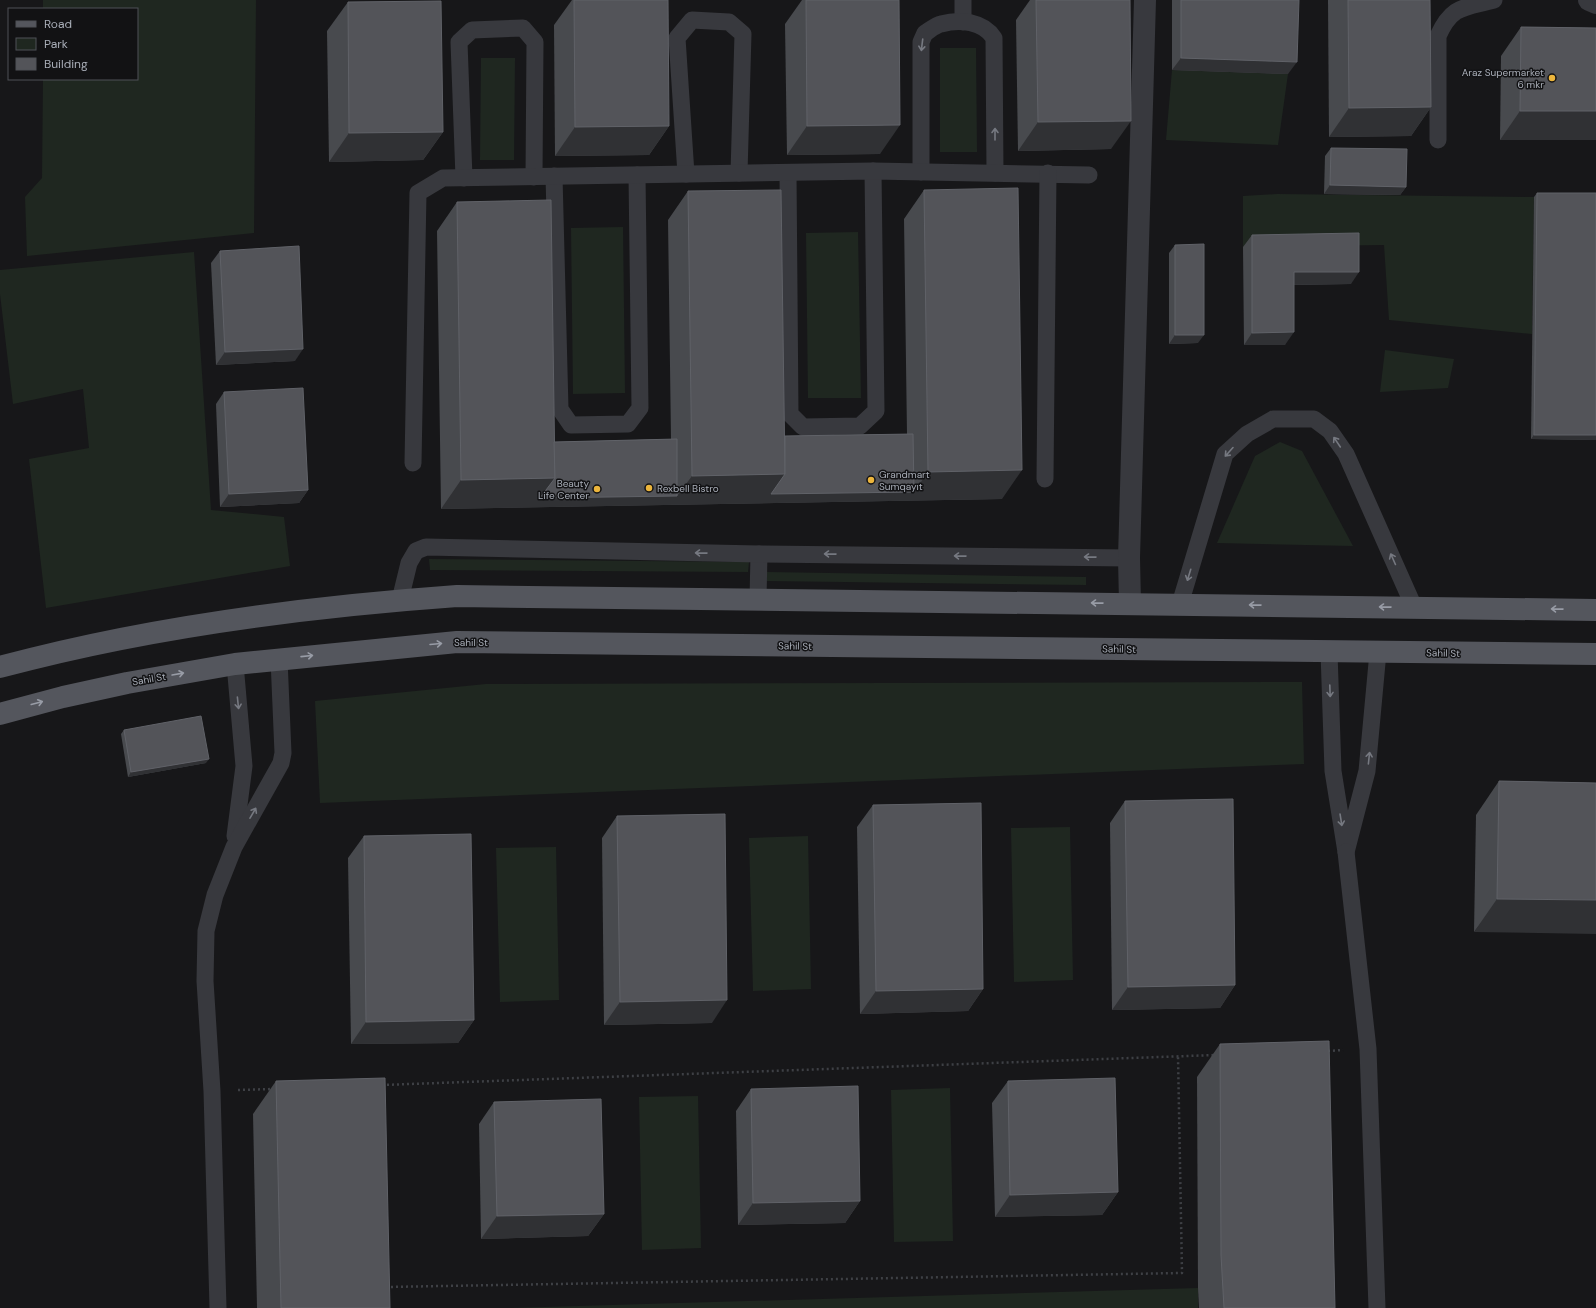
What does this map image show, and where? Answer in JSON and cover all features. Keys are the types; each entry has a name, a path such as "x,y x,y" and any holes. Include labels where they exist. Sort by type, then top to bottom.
{"main road":[{"path":"0,668 62,652 228,621 400,600 457,596 1130,603 1596,610"},
{"name":"Sahil St","path":"0,714 63,697 127,683 235,664 457,642 1596,654"}],"street":[{"path":"1130,603 1145,0"},
{"path":"1589,0 1596,3"}],"lane":[{"path":"963,0 963,22"},
{"path":"1438,140 1438,36 1445,20 1457,10 1494,0"},
{"path":"686,174 677,38 692,20 729,22 743,34 739,173"},
{"path":"921,172 921,42 925,33 940,24 963,22 981,25 990,31 994,38 995,173"},
{"path":"464,178 459,42 472,30 523,28 535,42 534,177"},
{"path":"788,173 790,414 803,427 860,426 876,411 872,171"},
{"path":"413,464 418,193 443,178 872,171 1048,173 1088,175"},
{"path":"1045,479 1048,173"},
{"path":"554,176 560,410 572,425 628,424 640,408 637,175"},
{"path":"1180,604 1225,454 1247,434 1273,419 1314,419 1330,431 1346,454 1414,608"},
{"path":"400,600 409,563 416,551 426,547 759,554 1130,558"},
{"path":"758,599 759,554"},
{"path":"1329,652 1333,771 1346,852 1368,1049 1377,1308"},
{"path":"1346,852 1367,771 1378,652"},
{"path":"218,1308 212,1091 204,981 206,931 215,895 234,846 282,763 283,753 279,659"},
{"path":"234,846 244,766 235,664"}],"path":[{"path":"1320,1051 1368,1049"},
{"path":"374,1085 1218,1054"},
{"path":"383,1287 1182,1273 1178,1056"},
{"path":"212,1091 274,1089"}],"green space":[{"path":"43,0 256,0 254,233 27,256 25,197 42,178 43,80 138,80 138,8 43,8"},
{"path":"940,48 976,48 977,152 940,152"},
{"path":"481,58 515,58 514,160 480,160"},
{"path":"1172,70 1288,74 1278,145 1166,140"},
{"path":"1277,194 1534,197 1532,334 1389,320 1384,245 1243,247 1243,196"},
{"path":"623,227 625,393 573,394 571,228"},
{"path":"858,232 861,398 808,398 806,233"},
{"path":"194,252 211,510 284,517 290,566 46,608 29,459 89,448 83,389 13,404 0,294 0,270"},
{"path":"1385,350 1454,359 1448,388 1380,392"},
{"path":"1280,442 1302,451 1353,546 1217,543 1255,456"},
{"path":"429,559 749,562 748,572 430,570"},
{"path":"767,572 1086,577 1086,585 765,581"},
{"path":"1302,682 1304,764 320,803 315,701 486,684"},
{"path":"1070,827 1073,980 1014,982 1011,828"},
{"path":"808,836 811,989 753,991 749,838"},
{"path":"556,847 559,1000 500,1002 496,848"},
{"path":"950,1088 953,1241 894,1242 891,1090"},
{"path":"698,1096 701,1248 642,1250 639,1097"},
{"path":"1198,1288 1198,1308 510,1308"}],"building":[{"path":"574,0 668,0 669,126 575,127"},
{"path":"806,0 899,0 900,125 807,126"},
{"path":"1036,0 1130,0 1131,121 1038,122"},
{"path":"1181,0 1299,0 1297,62 1181,58"},
{"path":"1348,0 1430,0 1431,107 1349,108"},
{"path":"441,1 443,132 349,133 348,2"},
{"path":"1521,27 1596,28 1596,111 1520,111"},
{"path":"1331,148 1407,149 1406,187 1330,185"},
{"path":"1018,188 1022,470 928,472 924,190"},
{"path":"781,190 785,474 692,476 688,191"},
{"path":"1537,193 1596,193 1596,435 1534,435"},
{"path":"551,200 555,478 461,480 457,202"},
{"path":"1359,233 1359,272 1294,272 1294,332 1252,333 1252,235"},
{"path":"1204,244 1204,335 1175,335 1175,245"},
{"path":"299,246 303,349 225,352 220,251"},
{"path":"303,388 308,490 229,494 224,392"},
{"path":"913,434 914,492 771,494 785,474 785,436"},
{"path":"677,439 677,496 540,498 555,478 554,442"},
{"path":"201,716 209,759 131,772 124,730"},
{"path":"1499,781 1596,783 1596,900 1497,899"},
{"path":"1233,799 1235,985 1128,987 1125,801"},
{"path":"981,803 983,989 876,991 873,805"},
{"path":"725,814 727,1000 620,1002 617,816"},
{"path":"471,834 474,1020 366,1022 364,836"},
{"path":"1329,1041 1335,1308 1224,1308 1221,1255 1220,1044"},
{"path":"385,1078 390,1308 281,1308 276,1081"},
{"path":"1115,1078 1118,1192 1010,1195 1008,1081"},
{"path":"858,1086 860,1201 753,1203 751,1089"},
{"path":"601,1099 604,1214 497,1216 494,1102"}],"place":[{"name":"Araz Supermarket 6 mkr","path":"1552,78"},
{"name":"Grandmart Sumqayıt","path":"871,480"},
{"name":"Rexbell Bistro","path":"649,488"},
{"name":"Beauty Life Center","path":"597,489"}]}
